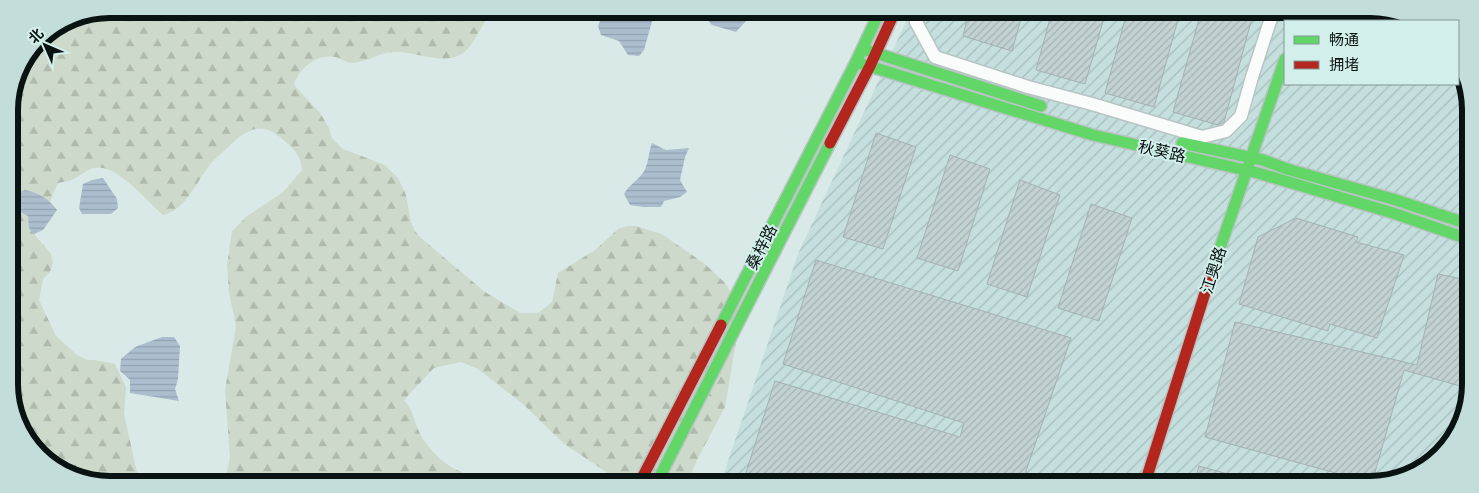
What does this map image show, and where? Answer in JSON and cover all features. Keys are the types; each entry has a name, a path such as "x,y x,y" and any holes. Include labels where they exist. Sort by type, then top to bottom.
{"street":[{"name":"桑梓路","path":"643,476 863,49 877,18"},
{"name":"桑梓路","path":"660,476 870,66 892,18"},
{"path":"918,18 916,22 935,57 1028,87 1202,137 1226,131 1241,116 1271,18"},
{"path":"863,49 1050,109"},
{"name":"秋葵路","path":"856,62 1093,135 1254,175 1393,213 1462,237"},
{"name":"江奥路","path":"1148,475 1206,289 1254,175 1284,63"},
{"path":"1280,109 1288,85"},
{"name":"秋葵路","path":"1172,141 1220,152 1260,156 1288,168 1462,222"},
{"name":"江奥路","path":"1159,475 1218,286 1238,231"}],"shaded area":[{"path":"601,18 653,18 644,50 639,56 628,55 619,41 601,35 598,26"},
{"path":"706,18 749,18 736,32 712,25"},
{"path":"908,18 1382,18 1390,20 1284,20 1284,85 1458,85 1460,91 1462,109 1461,396 1455,419 1443,440 1435,449 1405,469 1382,475 723,476 798,254"},
{"path":"652,143 666,150 689,148 680,180 687,192 680,197 664,201 661,207 630,205 624,194 645,170"},
{"path":"103,178 117,199 118,208 111,214 82,214 79,208 83,184"},
{"path":"25,190 35,193 50,202 57,210 43,230 34,234 29,228 28,216 18,211 18,194"},
{"path":"162,337 174,337 180,346 178,379 175,389 179,401 130,393 130,380 120,371 121,359 135,347"}],"green space":[{"path":"487,18 466,50 455,57 439,58 391,52 352,63 335,57 322,57 304,68 294,85 320,113 329,128 332,138 343,149 385,165 398,178 406,195 411,222 421,238 485,292 520,313 538,313 552,302 558,273 595,250 618,229 627,226 636,226 662,234 705,264 725,283 739,305 736,342 725,407 691,476 611,476 563,443 523,404 478,369 461,362 434,368 404,400 423,439 439,458 456,469 472,476 226,476 230,458 225,390 236,326 229,293 227,265 232,231 246,217 283,192 302,170 296,152 290,146 265,129 250,130 236,139 210,164 189,196 178,208 171,212 163,215 140,192 121,177 102,168 94,168 72,180 58,183 50,201 57,210 43,230 34,234 51,254 53,263 50,272 43,279 39,300 56,336 77,355 87,360 115,364 126,387 124,414 138,476 97,475 74,469 58,460 40,444 27,424 18,396 18,97 24,74 36,53 44,44 63,30 91,19"},
{"path":"1316,18 1382,18 1390,20 1315,20"}],"building":[{"path":"967,18 1021,18 1012,51 963,36"},
{"path":"1050,18 1104,18 1085,84 1036,70"},
{"path":"1125,18 1178,18 1154,107 1105,93"},
{"path":"1199,18 1252,18 1224,122 1218,125 1173,112"},
{"path":"876,133 916,147 883,249 843,237"},
{"path":"950,155 990,169 958,271 917,258"},
{"path":"1020,180 1060,195 1027,297 987,284"},
{"path":"1091,204 1132,218 1099,321 1058,308"},
{"path":"1296,218 1358,237 1356,242 1404,255 1377,338 1330,324 1328,331 1239,304 1258,237"},
{"path":"816,260 1071,338 1025,475 745,475 775,381 960,437 964,423 783,364"},
{"path":"1438,274 1462,279 1462,387 1404,370 1374,475 1343,475 1205,437 1235,322 1417,365"},
{"path":"1199,466 1232,475 1196,475"}],"traffic: fast":[{"path":"721,325 877,18"},
{"path":"863,49 1041,106"},
{"path":"856,62 1093,135 1258,173 1393,213 1462,237"},
{"path":"1210,277 1284,62"},
{"path":"660,476 830,143"},
{"path":"1182,143 1263,160 1462,222"}],"traffic: jam":[{"path":"830,143 870,66 892,18"},
{"path":"1147,475 1210,277"},
{"path":"643,476 721,325"}]}
